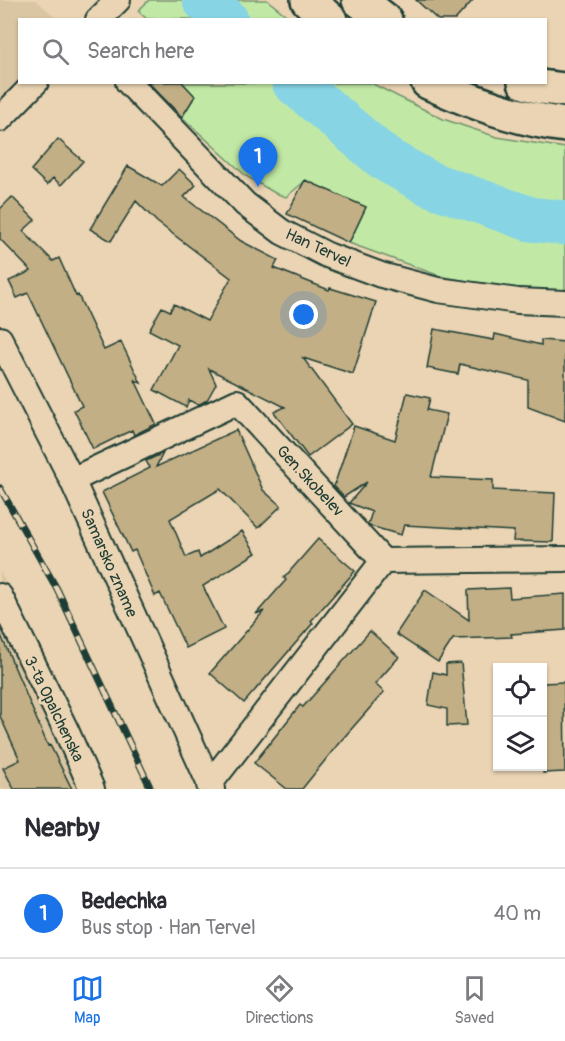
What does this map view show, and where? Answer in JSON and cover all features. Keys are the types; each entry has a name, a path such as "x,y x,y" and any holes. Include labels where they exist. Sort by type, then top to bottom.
{"main road":[{"path":"308,0 328,18"},
{"path":"359,0 382,18"},
{"path":"433,84 501,112 565,124"},
{"path":"531,84 565,90"}],"street":[{"path":"0,119 34,84"},
{"name":"Han Tervel","path":"130,84 246,204 282,232 318,251 381,275 438,290 519,301 565,303"},
{"name":"Samarsko zname","path":"0,339 72,480 211,787"},
{"name":"Gen.Skobelev","path":"72,480 237,402 383,561"},
{"path":"211,787 383,561 565,559"},
{"name":"3-ta Opalchenska","path":"0,596 66,730 92,789"}],"shaded area":[{"path":"0,0 36,0 56,18 18,18 18,81 0,102"},
{"path":"0,571 102,789 0,789"}],"green space":[{"path":"149,0 267,0 290,18 146,18 138,11"},
{"path":"183,84 373,84 443,119 497,137 565,148 565,292 494,286 440,276 349,243 366,207 305,181 286,197 246,176 182,117 195,96"}],"building":[{"path":"416,0 473,0 457,18 436,18"},
{"path":"150,84 184,84 195,96 182,117"},
{"path":"58,139 83,161 61,185 53,178 47,185 31,170"},
{"path":"128,166 162,186 179,169 196,185 184,197 241,241 278,260 274,268 329,290 330,288 376,302 353,374 303,358 352,424 308,457 274,412 285,407 209,369 216,384 207,400 198,405 189,400 186,407 154,390 178,345 149,330 162,307 170,311 174,304 207,321 231,278 157,222 136,201 111,241 90,229"},
{"path":"305,180 366,207 349,243 287,214"},
{"path":"12,197 35,220 23,231 53,261 59,258 104,350 121,342 141,383 135,380 156,424 134,435 132,430 93,449 74,410 82,406 28,293 17,298 9,281 31,271 0,239 0,209"},
{"path":"434,329 494,340 495,334 541,345 541,340 565,342 565,421 528,407 528,380 460,364 458,374 427,368"},
{"path":"407,393 430,398 427,410 447,414 431,477 493,480 493,490 555,493 553,542 513,541 514,531 404,525 401,535 368,524 372,512 349,503 367,482 344,497 334,486 354,426 395,440"},
{"path":"236,430 263,490 281,506 258,528 220,489 170,519 186,557 198,552 200,558 242,531 256,553 203,586 224,629 186,648 160,593 155,596 135,550 131,552 102,492 150,468 146,461 163,453 156,467"},
{"path":"318,539 355,571 244,703 210,673 264,611 256,614"},
{"path":"509,588 510,598 565,594 565,630 511,634 512,637 453,639 438,662 396,634 425,590 469,620 468,590"},
{"path":"370,631 399,657 375,684 384,692 302,789 287,789 254,763 300,705 303,707"},
{"path":"0,633 48,746 50,745 72,789 14,789 3,768 20,760 0,716"},
{"path":"461,663 467,725 447,726 447,709 428,705 433,672 446,675 446,664"},
{"path":"564,682 565,772 543,773 547,771 547,683"}],"waterway":[{"path":"205,0 224,18"},
{"path":"296,84 385,159 430,184 530,219 565,223"}],"railway":[{"path":"0,488 57,589 151,789"}],"place":[{"name":"Bedechka","path":"258,187"}]}
